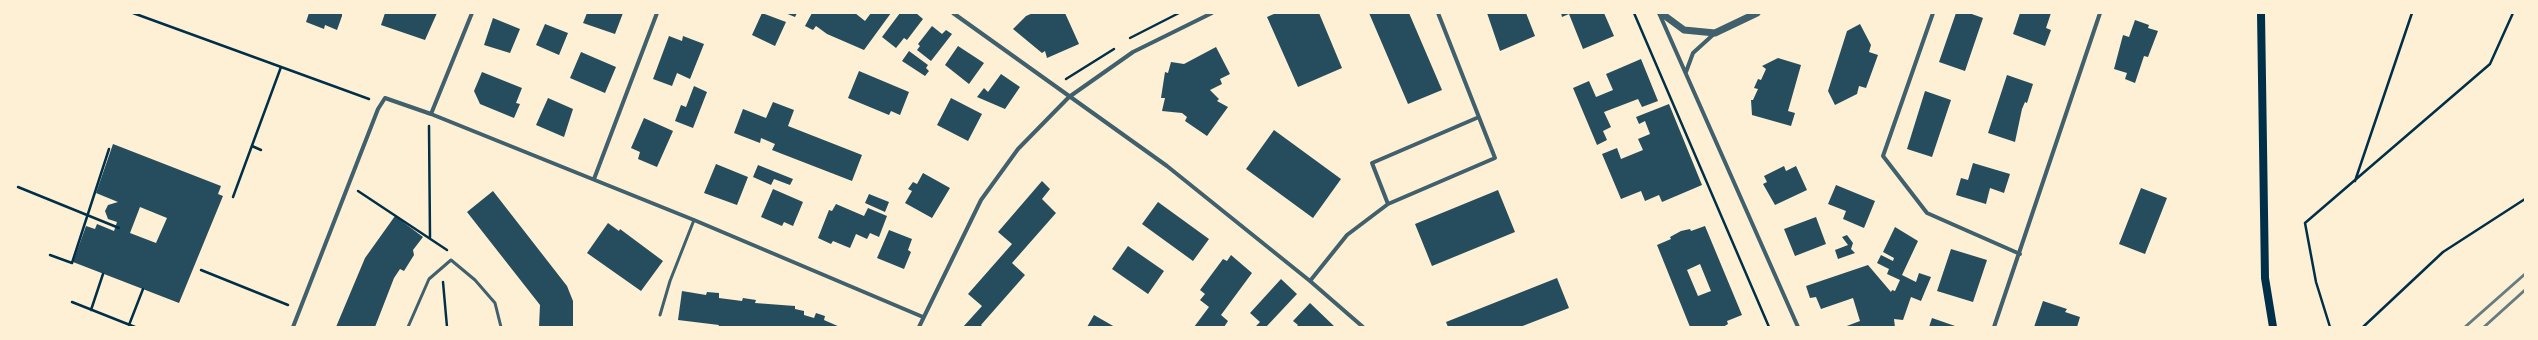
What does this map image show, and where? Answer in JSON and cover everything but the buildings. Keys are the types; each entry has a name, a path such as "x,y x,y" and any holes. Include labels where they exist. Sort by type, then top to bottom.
{"main road":[{"path":"2261,13 2265,278 2273,327"}],"street":[{"path":"431,114 472,13"},
{"path":"594,179 657,13"},
{"path":"953,13 1068,97 1167,166 1310,281 1363,327"},
{"path":"919,327 981,200 1018,149 1068,97 1133,52 1212,13"},
{"path":"1310,281 1347,235 1388,204 1495,158 1438,13"},
{"path":"1660,13 1684,30 1715,33"},
{"path":"1660,13 1798,327"},
{"path":"1686,72 1693,53 1715,33 1757,13"},
{"path":"1933,13 1883,156 1927,213 2020,254"},
{"path":"1994,327 2020,254 2100,13"},
{"path":"293,327 380,104 385,98 431,114 594,179 923,317"},
{"path":"1388,204 1372,163 1479,117"}],"lane":[{"path":"660,315 670,281 694,220"},
{"path":"408,327 429,279 451,260 475,280 495,303 501,327"}],"path":[{"path":"133,13 380,104"},
{"path":"1634,13 1769,327"},
{"path":"2355,181 2412,13"},
{"path":"2330,327 2316,282 2305,223 2490,64 2512,13"},
{"path":"232,197 281,67"},
{"path":"430,237 429,127 431,114"},
{"path":"252,146 261,150"},
{"path":"50,255 72,263 109,149"},
{"path":"349,186 430,237 447,250 451,260 442,275 447,327"},
{"path":"18,187 119,228"},
{"path":"2363,327 2443,252 2525,199"},
{"path":"201,270 300,309"},
{"path":"90,310 104,274"},
{"path":"130,325 143,289"},
{"path":"72,302 135,327"}],"railway":[{"path":"2465,327 2525,274"},
{"path":"2484,327 2525,290"}]}
